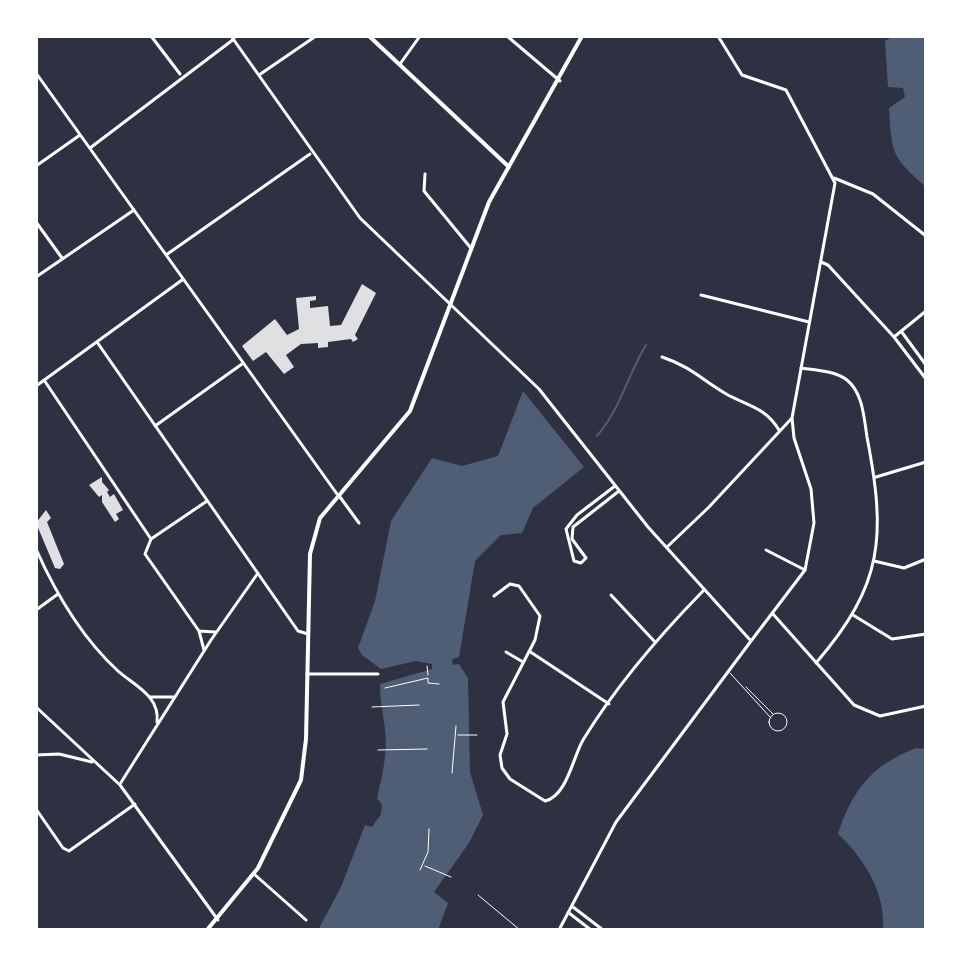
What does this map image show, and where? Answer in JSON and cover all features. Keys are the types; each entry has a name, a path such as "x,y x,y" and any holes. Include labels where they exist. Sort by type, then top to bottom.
{"main road":[{"path":"369,36 509,167"},
{"path":"207,930 254,874 301,780 313,541 320,518 337,494 410,411 470,247 509,167 560,81 582,36"}],"street":[{"path":"151,36 181,76"},
{"path":"259,75 316,36"},
{"path":"400,64 420,36"},
{"path":"507,36 560,81"},
{"path":"559,930 616,822 805,570 812,542 814,507 792,418 834,178 786,90 742,75 718,36"},
{"path":"90,148 149,106 181,76 233,38 360,218 539,389 666,548 751,641"},
{"path":"36,73 359,523"},
{"path":"36,166 80,135"},
{"path":"166,255 312,153"},
{"path":"425,174 424,191 470,247"},
{"path":"834,178 873,194 926,236"},
{"path":"36,277 134,210"},
{"path":"36,222 62,259"},
{"path":"821,262 828,265 894,337 926,379"},
{"path":"36,386 182,280"},
{"path":"701,295 809,322"},
{"path":"894,337 926,311"},
{"path":"901,331 926,365"},
{"path":"97,342 298,631 308,634"},
{"path":"662,357 699,373 729,395 759,407 779,430"},
{"path":"155,426 242,364"},
{"path":"801,368 840,376 854,388 862,407 879,517 874,561 853,615 816,663"},
{"path":"44,380 151,539"},
{"path":"666,548 792,418"},
{"path":"875,477 926,462"},
{"path":"615,486 577,515 566,529 574,561 584,562 586,554 572,539 573,527 619,491"},
{"path":"204,650 199,631 147,560 145,547 151,539 207,501"},
{"path":"36,549 58,594 103,655 150,697 157,710 157,724"},
{"path":"766,550 805,570"},
{"path":"874,561 904,568 926,559"},
{"path":"120,785 204,650 258,573"},
{"path":"494,596 510,584 519,586 537,608 539,628 503,702 507,727 501,763 510,779 541,800 550,800 558,793 583,741 609,704 655,642 703,591"},
{"path":"36,610 58,594"},
{"path":"611,595 655,642"},
{"path":"773,614 854,705 873,715 894,715 926,706"},
{"path":"853,615 892,639 926,634"},
{"path":"199,631 216,632"},
{"path":"529,651 609,704"},
{"path":"506,652 523,662"},
{"path":"307,674 378,674"},
{"path":"150,697 174,697"},
{"path":"36,707 120,785 218,920"},
{"path":"36,716 36,726"},
{"path":"36,755 59,754 92,762"},
{"path":"36,809 63,848 70,850 135,804"},
{"path":"254,874 306,920"},
{"path":"573,907 603,930"},
{"path":"569,913 591,930"}],"lane":[{"path":"729,671 771,718 772,729 784,730 787,719 780,714 771,718"},
{"path":"744,687 749,687 774,715"},
{"path":"478,895 520,930"}],"path":[{"path":"427,666 428,683 439,684"},
{"path":"385,688 428,678"},
{"path":"372,707 419,705"},
{"path":"452,773 456,726"},
{"path":"455,735 477,735"},
{"path":"378,750 427,749"},
{"path":"420,870 428,852 429,829"},
{"path":"422,865 451,877"}],"water":[{"path":"893,36 926,36 926,187 900,161 893,145 889,108 905,97 903,88 888,87 885,41"},
{"path":"523,391 584,467 533,508 522,533 501,535 475,561 459,657 452,659 453,665 459,664 468,678 470,772 483,815 469,843 434,892 448,903 438,930 318,930 341,887 365,825 372,827 381,814 382,804 377,799 386,738 380,684 432,669 432,664 416,661 381,669 362,655 358,648 375,601 391,521 432,458 462,466 498,456"},
{"path":"916,748 926,749 926,930 883,930 881,903 871,877 838,834 850,804 866,781 887,762"}],"building":[{"path":"362,284 376,293 355,335 358,339 353,342 351,339 328,342 328,347 318,348 318,343 301,344 286,355 294,367 284,374 266,352 253,361 242,346 275,319 287,335 299,329 296,298 316,296 316,300 310,301 310,308 328,306 330,326 341,325"},
{"path":"102,477 110,497 114,494 123,510 116,514 119,519 115,522 102,502 102,495 99,497 89,485"},
{"path":"46,510 51,518 47,522 64,564 60,569 55,568 36,523"}],"waterway":[{"path":"597,436 612,414 646,345"}]}
